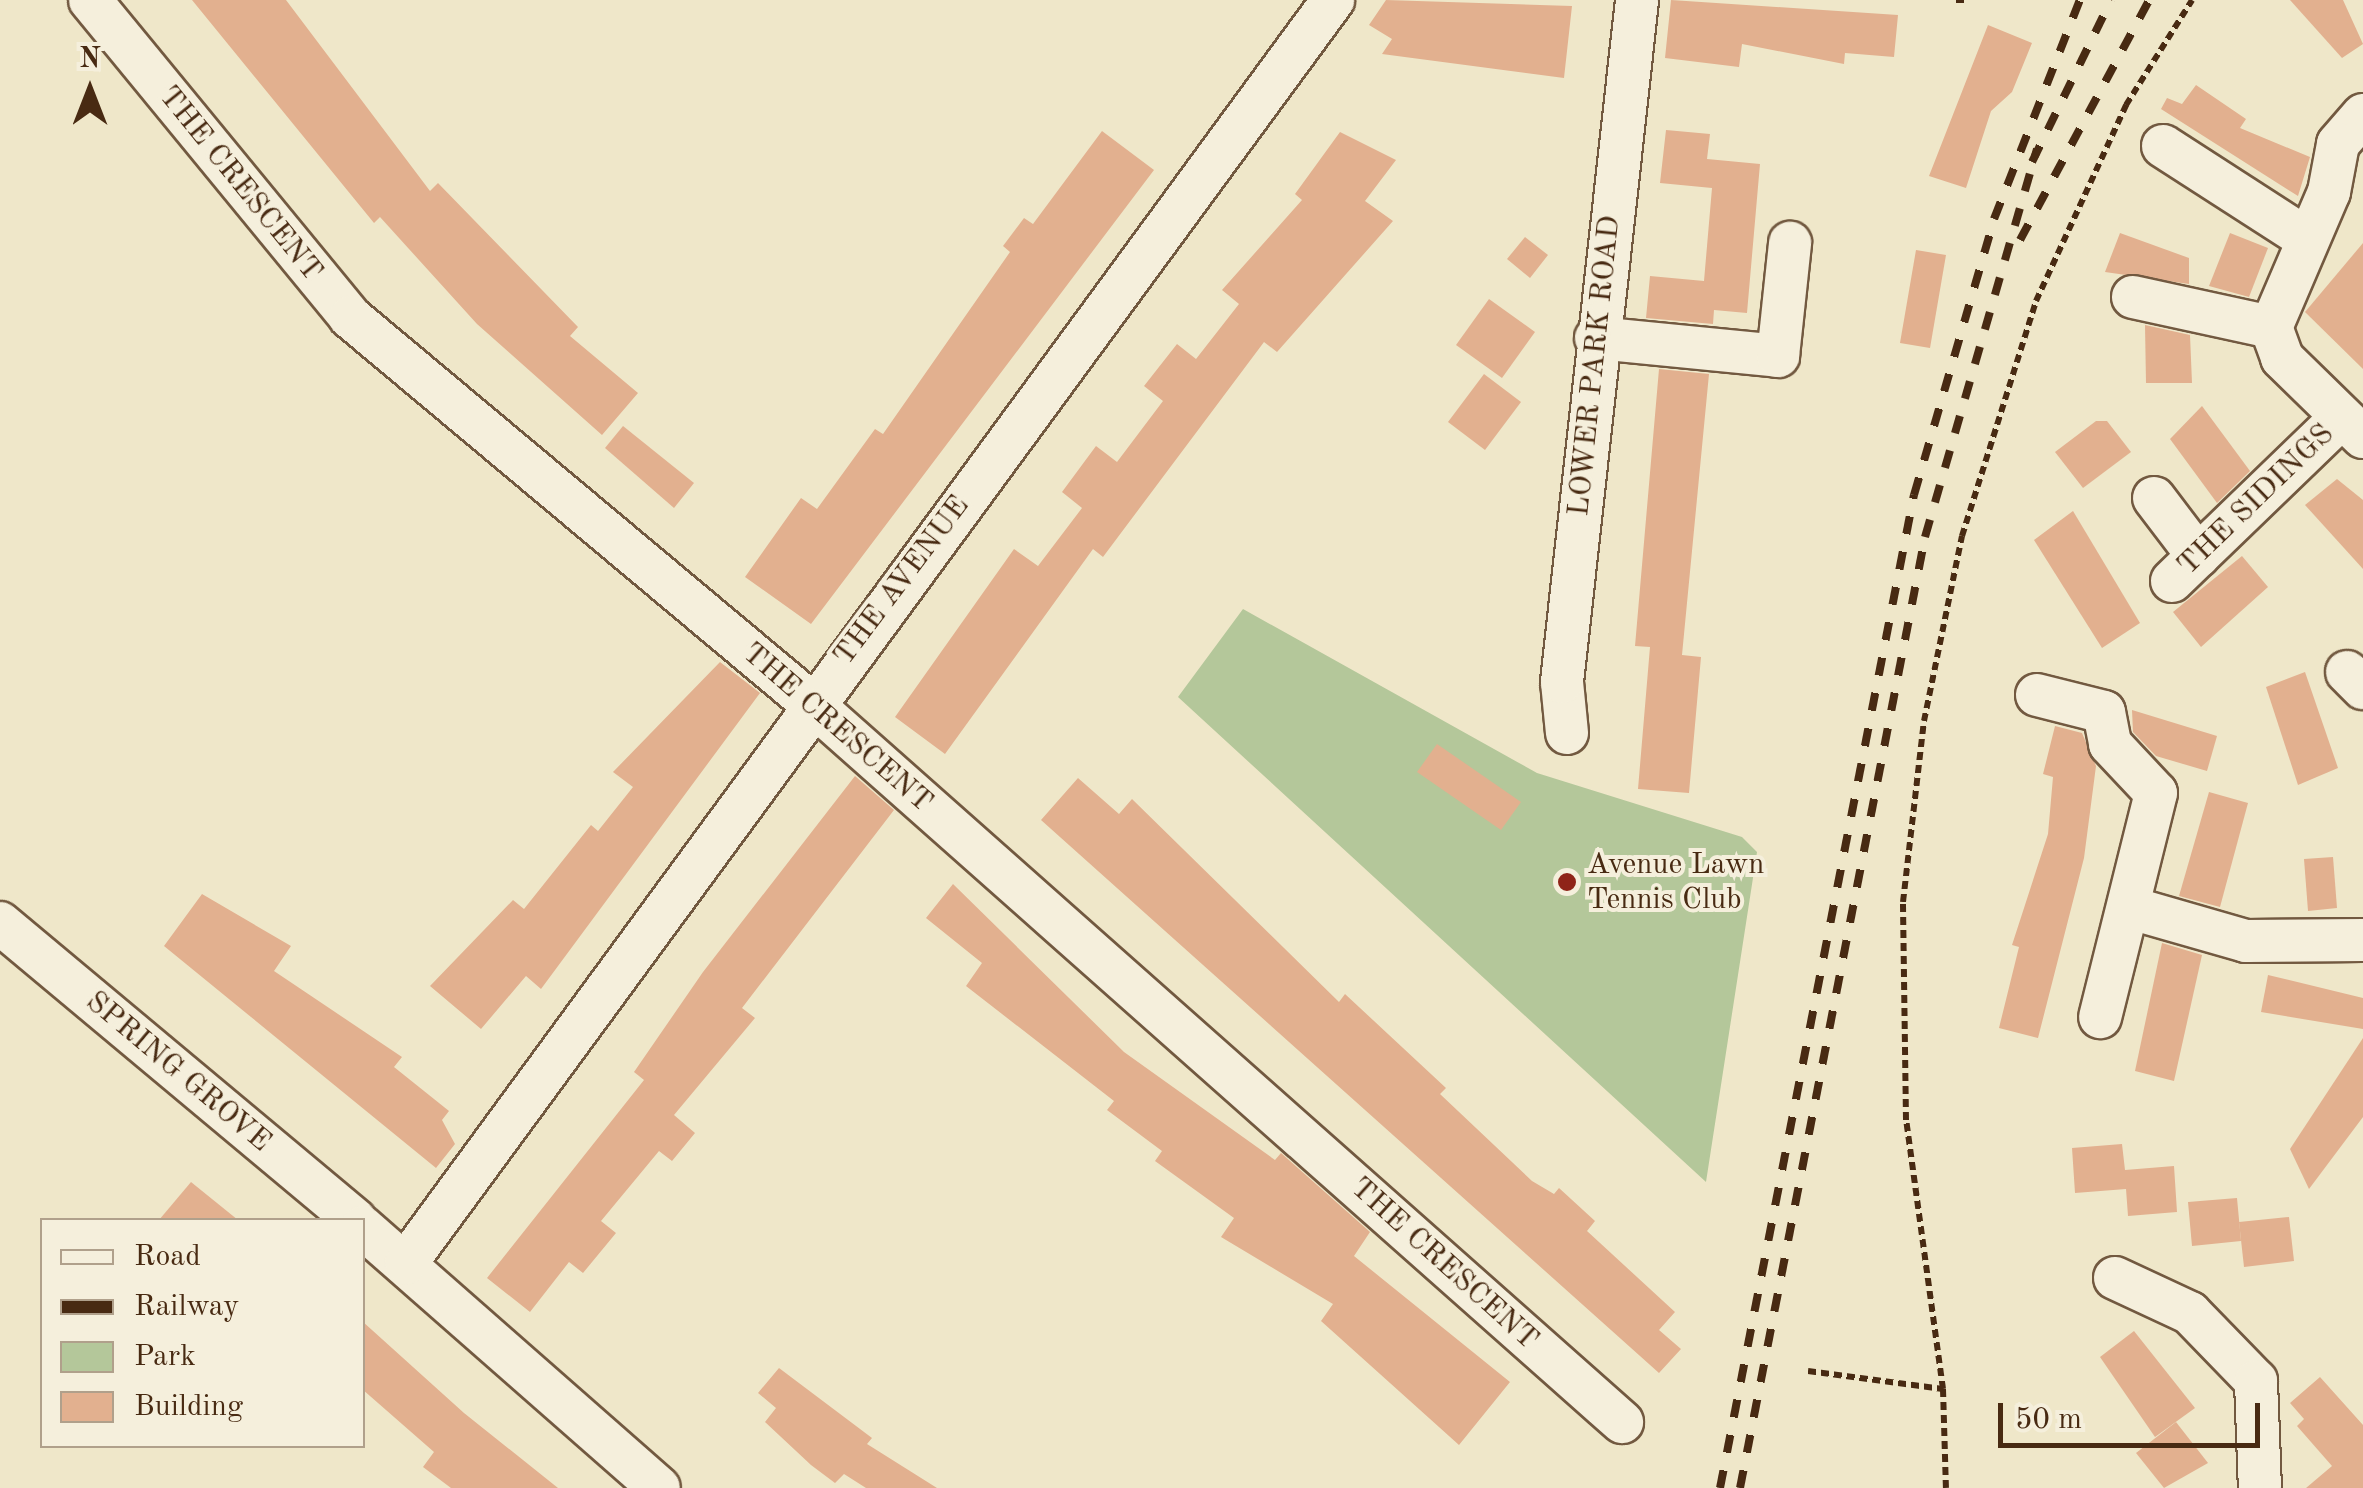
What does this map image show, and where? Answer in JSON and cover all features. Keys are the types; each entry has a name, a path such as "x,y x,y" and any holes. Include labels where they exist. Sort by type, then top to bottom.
{"street":[{"name":"THE CRESCENT","path":"90,0 350,317 811,703 1622,1422"},
{"name":"THE AVENUE","path":"406,1263 811,703 1334,0"},
{"name":"LOWER PARK ROAD","path":"1567,732 1562,682 1596,338 1637,0"},
{"path":"2351,428 2282,358 2271,327 2338,144 2363,114"},
{"path":"2163,146 2306,238"},
{"path":"1596,338 1778,356 1790,243"},
{"path":"2134,298 2271,327"},
{"name":"THE SIDINGS","path":"2154,498 2185,569 2351,428"},
{"path":"2037,694 2104,712 2110,744 2156,793 2131,908 2100,1017"},
{"path":"2131,908 2246,941 2363,940"},
{"name":"SPRING GROVE","path":"0,923 353,1218"},
{"path":"365,1229 660,1488"},
{"path":"2115,1278 2190,1312 2256,1381 2260,1488"}],"path":[{"path":"1956,0 1967,0"},
{"path":"1946,1488 1943,1388 1906,1120 1902,902 1924,722 1962,536 2036,302 2126,105 2192,0"},
{"path":"1808,1371 1943,1388"}],"green space":[{"name":"Avenue Lawn Tennis Club","path":"1243,609 1537,773 1742,837 1757,852 1706,1182 1178,697"}],"building":[{"path":"192,0 286,0 430,191 438,183 578,327 570,336 638,393 602,435 477,324 380,217 374,223"},
{"path":"1386,0 1572,6 1564,78 1382,54 1392,39 1369,25"},
{"path":"1671,0 1898,15 1894,57 1845,53 1844,64 1742,44 1739,67 1665,58"},
{"path":"2290,0 2343,0 2363,44 2342,58"},
{"path":"1988,25 2032,43 2012,92 1991,111 1966,188 1929,176"},
{"path":"2196,85 2246,119 2240,128 2310,157 2298,196 2161,109 2167,98 2182,104"},
{"path":"1666,130 1710,134 1707,159 1760,164 1747,313 1714,310 1713,324 1646,318 1650,276 1704,281 1712,188 1660,183"},
{"path":"1102,131 1154,170 811,624 745,577 801,498 817,509 875,429 883,434 1010,252 1003,246 1024,218 1033,224"},
{"path":"1340,132 1396,160 1365,201 1393,221 1277,352 1264,342 1103,557 1093,549 945,754 895,717 1014,549 1038,566 1082,508 1062,492 1096,446 1117,462 1163,401 1144,386 1177,344 1196,359 1239,304 1222,290 1302,200 1295,194"},
{"path":"2120,233 2189,258 2189,284 2105,272"},
{"path":"2230,233 2268,248 2249,297 2209,286"},
{"path":"1525,237 1548,255 1530,278 1507,259"},
{"path":"2363,243 2363,369 2305,312"},
{"path":"1916,250 1946,255 1930,348 1900,343"},
{"path":"1489,299 1535,332 1502,378 1456,345"},
{"path":"2145,325 2190,335 2192,383 2146,383"},
{"path":"1659,369 1709,374 1682,655 1701,657 1689,793 1638,789 1650,647 1635,646"},
{"path":"1484,374 1521,402 1485,450 1448,422"},
{"path":"2202,406 2250,471 2217,503 2170,439"},
{"path":"2096,421 2107,421 2131,452 2083,488 2055,452"},
{"path":"623,426 694,483 674,508 605,448"},
{"path":"2337,479 2363,500 2363,569 2305,505"},
{"path":"2073,511 2140,623 2102,648 2034,540"},
{"path":"2242,556 2268,587 2201,647 2173,612"},
{"path":"720,662 760,693 541,989 526,976 481,1029 430,986 513,900 524,909 591,825 598,831 633,787 613,772"},
{"path":"2305,672 2338,768 2298,785 2266,687"},
{"path":"2132,710 2217,736 2207,771 2156,756 2133,732"},
{"path":"2055,726 2082,733 2096,766 2084,858 2038,1038 1999,1028 2019,947 2012,945 2048,834 2053,777 2043,774"},
{"path":"1437,744 1521,802 1501,830 1417,772"},
{"path":"855,776 894,810 742,1008 755,1018 674,1115 695,1133 672,1161 659,1151 601,1221 616,1233 583,1273 569,1262 530,1312 487,1278 644,1080 634,1072 703,972"},
{"path":"1078,778 1119,814 1132,799 1339,1002 1345,994 1446,1088 1440,1094 1532,1181 1554,1194 1559,1188 1595,1221 1587,1231 1675,1312 1659,1330 1681,1349 1659,1373 1041,820"},
{"path":"2209,792 2248,803 2220,907 2179,896"},
{"path":"2333,857 2337,908 2308,911 2304,859"},
{"path":"953,884 1124,1052 1275,1160 1281,1153 1370,1232 1354,1256 1510,1382 1459,1445 1321,1321 1333,1304 1221,1237 1234,1218 1155,1161 1162,1151 1107,1110 1114,1101 966,986 982,963 926,918"},
{"path":"202,894 291,946 274,971 402,1057 394,1067 449,1111 442,1120 455,1144 436,1168 164,946"},
{"path":"2162,943 2202,955 2174,1081 2135,1071"},
{"path":"2268,975 2363,998 2363,1029 2261,1012"},
{"path":"2363,1038 2363,1117 2309,1189 2290,1149"},
{"path":"2122,1144 2125,1170 2174,1166 2177,1212 2128,1216 2126,1189 2075,1193 2072,1148"},
{"path":"191,1182 236,1218 161,1218"},
{"path":"2237,1198 2241,1241 2192,1246 2188,1202"},
{"path":"2289,1217 2294,1261 2244,1267 2239,1222"},
{"path":"365,1324 464,1413 558,1488 451,1488 423,1467 434,1452 365,1392"},
{"path":"2134,1331 2195,1408 2155,1437 2100,1357"},
{"path":"779,1368 872,1438 867,1444 937,1488 866,1488 844,1474 835,1483 811,1465 765,1422 776,1408 758,1393"},
{"path":"2320,1377 2363,1425 2363,1488 2306,1488 2332,1466 2297,1426 2304,1419 2290,1403"},
{"path":"2176,1422 2208,1463 2164,1488 2136,1453"}],"railway":[{"path":"1720,1488 1914,495 1994,219 2080,0"},
{"path":"2032,162 2111,0"},
{"path":"2020,240 2149,0"},
{"path":"1740,1488 1925,537 2037,149"}],"place":[{"name":"Avenue Lawn Tennis Club","path":"1567,882"}]}
